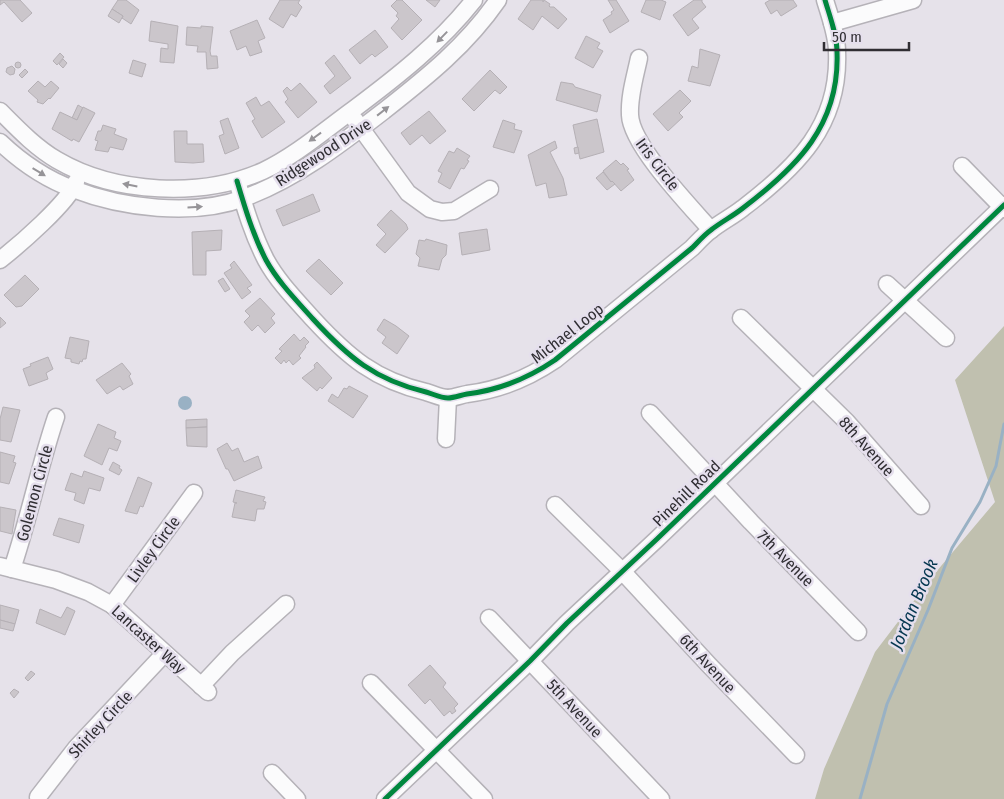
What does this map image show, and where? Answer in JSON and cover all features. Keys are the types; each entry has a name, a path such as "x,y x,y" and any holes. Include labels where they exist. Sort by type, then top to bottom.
{"street":[{"name":"Ridgewood Drive","path":"0,111 36,145 80,172 107,180 157,189 207,187 236,181 265,170 286,158 349,113 428,51 460,18 474,0"},
{"name":"Ridgewood Drive","path":"0,142 16,157 39,172 73,189 128,203 179,208 204,207 242,199 284,180 361,129 448,59 473,33 498,0"},
{"name":"Michael Loop","path":"236,181 254,235 273,271 299,304 336,344 357,361 378,376 403,386 448,398 489,391 513,384 535,374 555,360 692,248 711,230 742,209 778,180 804,154 817,134 831,101 835,77 837,52 832,22 825,0"},
{"path":"832,22 913,0"},
{"name":"Iris Circle","path":"639,58 630,104 633,130 647,154 711,230"},
{"path":"349,113 408,192 430,209 442,212 454,211 490,189"},
{"path":"962,166 1003,207"},
{"path":"0,260 15,249 73,189 80,172"},
{"name":"Pinehill Road","path":"385,799 566,623 1003,207"},
{"path":"887,284 946,338"},
{"name":"8th Avenue","path":"741,318 847,422 921,506"},
{"path":"446,439 448,398"},
{"name":"7th Avenue","path":"650,413 858,632"},
{"name":"Golemon Circle","path":"6,568 26,526 43,455 56,417"},
{"name":"Livley Circle","path":"112,605 194,494"},
{"name":"6th Avenue","path":"555,505 622,571 796,755"},
{"name":"Lancaster Way","path":"6,568 56,580 88,592 112,605 164,654 205,689 232,653 286,604"},
{"name":"5th Avenue","path":"489,618 660,799"},
{"name":"Shirley Circle","path":"38,797 76,748 164,654"},
{"path":"371,683 484,799"},
{"path":"272,773 297,799"}],"green space":[{"path":"1004,326 1004,799 815,799 824,769 875,652 936,572 995,502 955,380"}],"water":[{"path":"182,396 188,396 192,403 188,410 182,410 178,406 178,400"}],"building":[{"path":"0,0 20,0 32,13 22,22 4,2 0,5"},
{"path":"118,0 126,0 139,10 131,24 112,9"},
{"path":"280,0 300,0 298,3 302,7 296,17 291,14 283,28 269,19"},
{"path":"397,0 402,0 422,20 402,40 391,28 399,19 396,16 398,13 391,6"},
{"path":"426,0 440,0 435,7"},
{"path":"531,0 543,0 543,2 544,0 550,4 550,7 554,7 567,19 558,29 542,16 533,30 518,19"},
{"path":"608,0 616,0 629,21 610,33 603,20 612,14 611,12 614,10"},
{"path":"646,0 666,2 660,20 641,12"},
{"path":"694,0 702,0 706,7 692,19 699,28 688,36 673,15"},
{"path":"770,0 793,0 797,6 781,16 777,10 771,14 765,3"},
{"path":"112,9 123,16 119,23 108,16"},
{"path":"257,20 265,38 258,41 262,52 250,56 246,46 237,50 230,31"},
{"path":"151,21 178,26 174,63 160,62 161,48 168,49 168,44 149,41"},
{"path":"201,26 213,27 210,51 211,56 217,56 218,68 207,69 206,52 197,52 198,46 186,45 187,27 201,28"},
{"path":"375,30 388,47 375,57 372,54 360,64 349,50"},
{"path":"586,36 600,43 597,48 603,51 593,68 575,58"},
{"path":"700,49 720,55 710,86 688,81 692,66 698,68"},
{"path":"60,53 64,57 57,65 53,61"},
{"path":"334,55 351,78 330,94 324,86 335,76 325,63"},
{"path":"63,59 67,63 63,68 59,64"},
{"path":"133,60 146,64 142,77 129,73"},
{"path":"18,62 21,65 18,68 15,65"},
{"path":"12,66 15,69 14,74 10,75 6,72 7,68"},
{"path":"25,69 28,72 22,78 19,75"},
{"path":"490,70 507,87 500,94 495,90 474,111 462,99"},
{"path":"38,81 45,87 51,81 59,88 43,104 37,102 38,100 28,91"},
{"path":"561,82 573,84 575,87 601,95 597,112 556,100"},
{"path":"300,83 317,102 298,118 285,102 288,99 283,91 287,87 291,91"},
{"path":"680,90 691,101 679,113 683,117 668,131 653,114"},
{"path":"256,97 261,106 269,101 285,122 262,138 252,121 255,119 246,103"},
{"path":"78,105 83,108 77,120 72,118"},
{"path":"83,107 95,113 79,142 73,139 72,141 52,129 60,112 77,120"},
{"path":"429,111 446,131 430,144 422,135 410,145 401,133"},
{"path":"228,118 239,148 225,154 219,136 224,134 220,121"},
{"path":"597,119 604,152 580,159 573,125"},
{"path":"503,120 515,124 514,129 522,131 514,153 493,147"},
{"path":"103,125 116,129 114,134 127,139 123,150 110,147 108,152 95,150 98,141 95,140 98,131 101,131"},
{"path":"174,131 187,131 187,144 203,144 204,162 175,162"},
{"path":"555,141 557,148 550,152 563,178 567,195 549,198 546,183 536,186 528,155"},
{"path":"578,147 579,153 575,154 574,148"},
{"path":"457,148 470,156 467,160 469,161 464,169 461,168 450,189 438,182 442,173 438,171 449,151 454,153"},
{"path":"616,160 621,165 623,163 629,169 627,170 634,180 621,191 603,171"},
{"path":"603,172 615,184 607,190 596,178"},
{"path":"313,194 320,211 283,226 276,210"},
{"path":"391,210 406,224 408,229 385,253 376,245 386,234 377,225"},
{"path":"487,229 490,250 462,255 459,233"},
{"path":"222,230 221,250 206,251 206,275 193,275 192,232"},
{"path":"426,239 447,245 446,255 442,259 439,270 418,266 420,258 416,254 419,240 425,241"},
{"path":"319,259 343,283 331,295 306,271"},
{"path":"234,261 252,285 247,288 251,292 242,299 224,273 232,268 230,265"},
{"path":"25,275 39,289 22,306 16,307 4,295"},
{"path":"223,278 230,289 225,292 218,281"},
{"path":"260,298 275,314 271,318 275,323 265,333 258,325 252,331 244,322 250,316 245,311"},
{"path":"0,317 6,323 0,328"},
{"path":"384,319 409,336 397,354 382,343 386,337 377,330"},
{"path":"294,334 300,341 304,337 309,342 299,356 301,358 293,365 289,360 286,363 284,360 281,364 275,358 282,351 279,349"},
{"path":"70,337 89,341 86,359 83,359 82,362 80,361 79,364 65,358"},
{"path":"48,357 53,369 46,373 48,379 29,386 23,369"},
{"path":"317,362 332,378 322,389 320,387 317,391 302,378 315,368 314,365"},
{"path":"122,363 131,374 129,376 133,384 123,390 120,386 107,394 96,380"},
{"path":"349,386 368,396 353,418 328,401 332,394 338,398 344,388 347,389"},
{"path":"3,407 20,410 11,442 0,440 0,419"},
{"path":"207,419 207,427 186,428 186,420"},
{"path":"98,424 116,432 114,438 121,441 117,451 109,448 102,465 84,456"},
{"path":"207,427 207,447 187,446 186,428"},
{"path":"227,443 232,451 238,448 244,462 258,456 262,468 234,481 217,449"},
{"path":"0,452 15,456 13,462 16,463 9,484 0,482"},
{"path":"113,462 120,466 119,468 122,470 119,475 109,470"},
{"path":"84,471 104,478 100,491 89,488 84,504 74,500 76,493 65,490 71,473 82,477"},
{"path":"138,477 152,483 143,507 140,506 137,514 125,511"},
{"path":"236,490 265,497 263,501 266,502 264,509 257,509 255,521 232,517 235,503 237,503 233,502"},
{"path":"0,507 16,510 12,534 0,531"},
{"path":"59,518 84,525 79,543 53,535"},
{"path":"0,605 19,610 15,624 0,620"},
{"path":"67,607 75,611 65,635 36,623 40,609 61,618"},
{"path":"0,620 15,624 13,631 0,628"},
{"path":"430,665 446,683 443,687 458,704 454,708 456,711 452,714 450,711 444,716 430,699 425,704 408,685"},
{"path":"31,671 35,674 28,681 25,678"},
{"path":"14,689 19,692 14,698 10,693"}],"waterway":[{"name":"Jordan Brook","path":"860,799 887,704 928,610 952,548 980,502 996,466 1004,424"}],"cycle path":[{"path":"237,181 261,251 276,276 313,319 351,356 377,374 392,381 443,397 453,398 491,390 524,378 555,360 692,248 708,232 763,193 797,160 823,123 831,101 836,78 836,39 825,0"},
{"path":"385,799 1004,205"}]}
